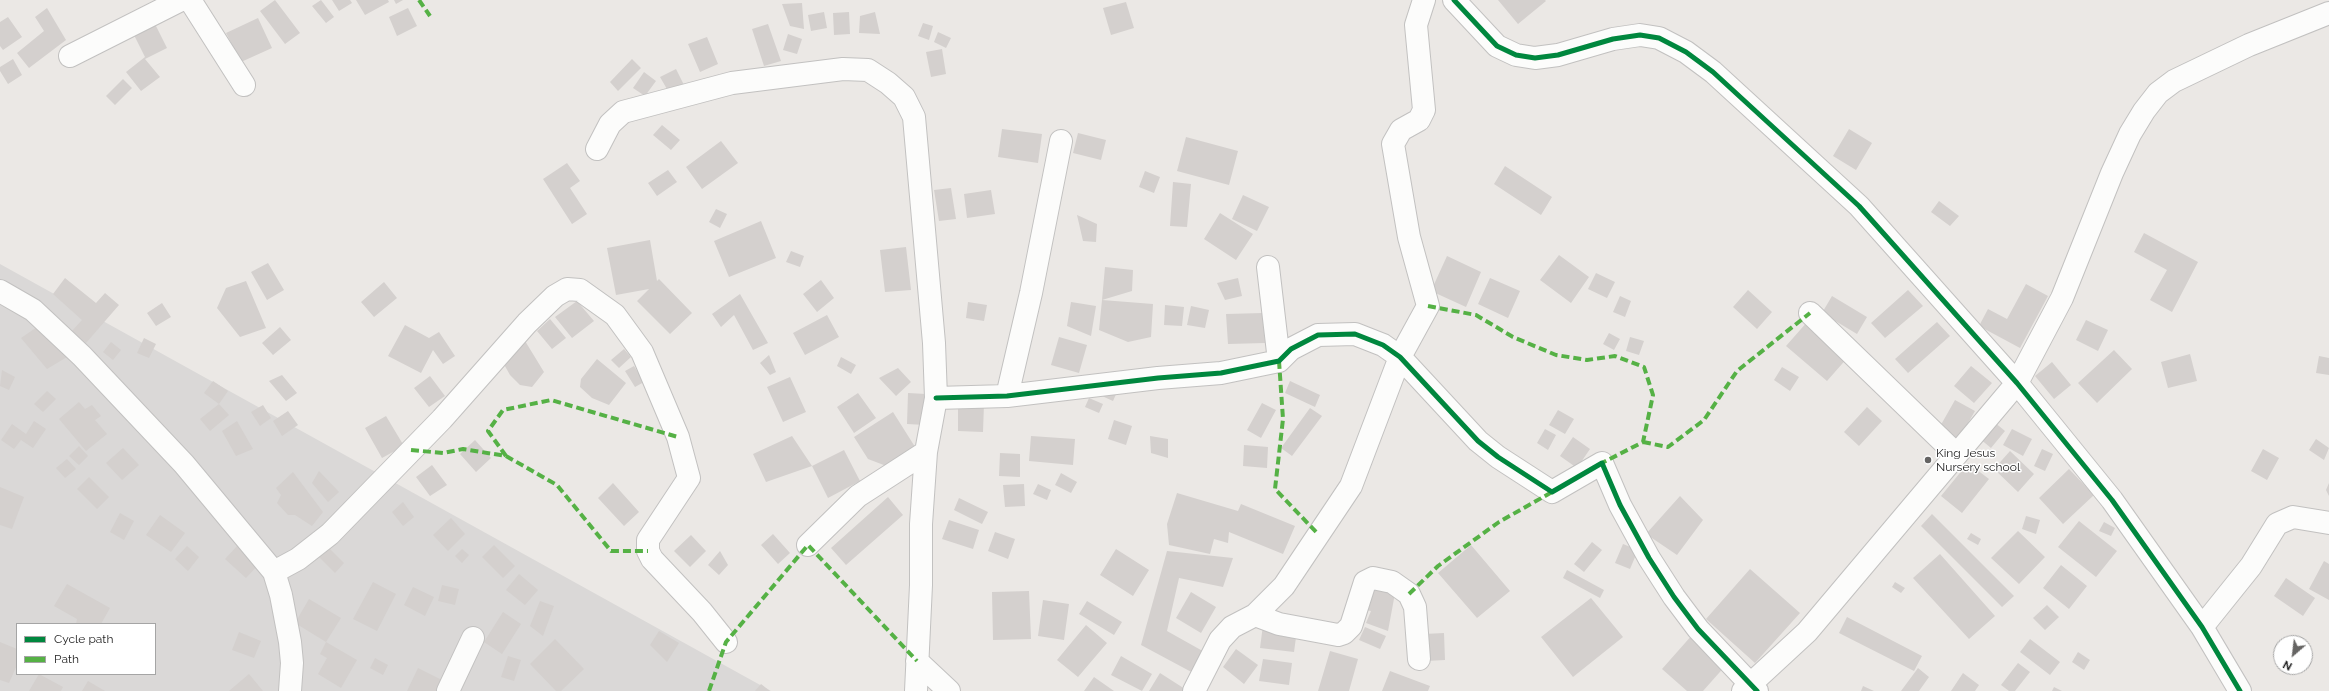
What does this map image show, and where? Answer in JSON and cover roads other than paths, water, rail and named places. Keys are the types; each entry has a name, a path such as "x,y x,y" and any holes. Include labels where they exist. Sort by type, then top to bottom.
{"street":[{"path":"70,56 181,0"},
{"path":"190,0 244,85"},
{"path":"1194,691 1226,632 1255,615 1284,586 1351,486 1400,357 1428,306 1408,237 1393,144 1401,130 1419,120 1424,110 1416,32 1419,11 1424,0"},
{"path":"1454,0 1497,46 1516,55 1535,58 1558,55 1614,39 1640,36 1659,38 1686,52 1729,87 1859,206 2017,383 2112,500 2202,627 2240,691"},
{"path":"936,398 1006,396 1158,378 1221,373 1279,361 1291,349 1318,335 1355,334 1383,344 1400,357 1478,441 1552,492 1602,463 1620,505 1649,558 1674,597 1698,629 1750,689 1807,632 2017,383 2062,298 2112,173 2130,134 2144,111 2158,93 2174,81 2249,45 2329,13"},
{"path":"597,149 610,124 623,112 732,83 843,69 868,70 888,83 904,97 914,117 934,343 936,398 926,452 921,524 921,585 916,691"},
{"path":"1006,396 1031,293 1061,141"},
{"path":"1268,267 1279,361"},
{"path":"274,572 298,559 330,534 442,419 527,323 555,296 567,289 580,290 615,315 642,352 678,437 688,474 687,481 648,540 648,551 652,559 702,612 726,642"},
{"path":"0,291 33,310 82,356 184,464 274,572 281,595 290,642 292,662 290,691"},
{"path":"1810,313 1956,454"},
{"path":"808,544 858,496 926,452"},
{"path":"2202,627 2250,566 2277,524 2293,517 2329,523"},
{"path":"1255,615 1279,624 1338,635 1344,633 1351,626 1365,582 1373,578 1392,582 1409,594 1415,607 1419,659"},
{"path":"448,691 473,638"},
{"path":"917,661 949,691"}],"place":[{"name":"King Jesus Nursery school","path":"1928,460"}]}
